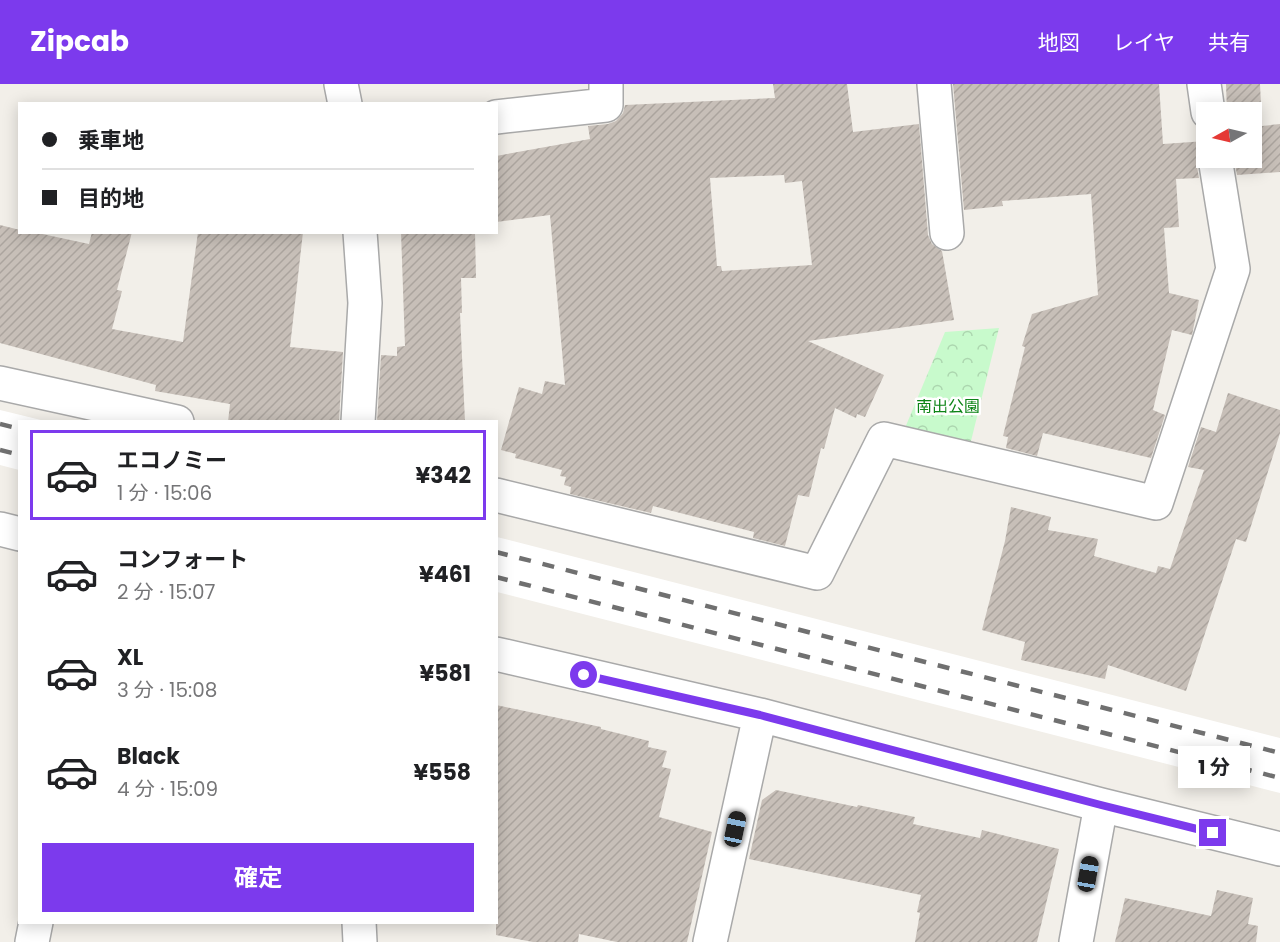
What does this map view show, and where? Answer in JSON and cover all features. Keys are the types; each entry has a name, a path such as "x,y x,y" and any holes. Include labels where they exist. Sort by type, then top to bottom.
{"street":[{"path":"341,84 345,102"},
{"path":"498,117 606,105 606,84"},
{"path":"934,84 947,233"},
{"path":"1204,84 1207,102"},
{"path":"498,495 817,573 884,439 1156,503 1233,269 1217,168"},
{"path":"358,420 365,303 360,234"},
{"path":"0,383 168,420"},
{"path":"0,529 18,534"},
{"path":"498,654 760,715 1101,805 1280,849"},
{"path":"710,942 760,715"},
{"path":"1076,942 1101,805"},
{"path":"32,942 36,924"},
{"path":"359,924 360,942"}],"green space":[{"name":"南出公園","path":"999,328 970,445 905,428 945,332"}],"pier":[{"path":"0,410 41,420 18,420 18,470 0,465"},
{"path":"498,537 1280,738 1280,793 498,592"}],"building":[{"path":"773,84 847,84 853,132 919,124 928,235 932,244 942,251 954,320 808,341 884,375 865,417 857,414 856,418 835,408 824,449 821,448 809,497 798,495 785,546 753,538 754,532 653,506 651,513 570,494 571,487 564,485 566,477 560,476 562,470 515,458 516,454 501,450 519,387 542,394 545,381 565,385 550,215 498,222 498,156 590,139 588,126 616,121 623,113 625,105 775,98","holes":["784,175 785,183 802,181 812,265 722,271 721,266 717,266 710,178"]},
{"path":"953,84 1159,84 1163,144 1196,142 1196,168 1199,178 1176,179 1179,227 1164,228 1169,293 1199,300 1192,335 1172,330 1153,410 1165,415 1151,458 1043,433 1037,456 1006,448 1008,437 1003,436 1025,347 1022,346 1032,314 1098,295 1091,194 1002,201 1003,206 964,210"},
{"path":"1226,84 1260,84 1261,102 1227,102"},
{"path":"1280,124 1280,172 1237,175 1236,168 1262,168 1262,126"},
{"path":"0,225 18,230 18,234 42,234 89,244 92,234 131,234 117,290 122,291 112,329 183,342 198,234 303,234 290,347 343,352 339,420 228,420 230,404 155,391 156,385 0,343"},
{"path":"401,234 475,234 476,278 461,278 462,313 460,313 465,420 377,420 381,355 397,356 397,347 405,346"},
{"path":"1228,393 1280,410 1280,433 1246,542 1236,539 1186,691 1108,665 1105,679 1021,660 1025,642 982,630 1005,541 1011,507 1051,517 1048,530 1098,539 1094,556 1156,573 1158,566 1170,569 1204,470 1188,467 1201,427 1216,432"},
{"path":"498,705 601,727 601,729 649,741 648,747 667,751 662,767 671,769 659,817 712,832 687,942 617,942 579,934 578,942 533,942 496,935 496,924 498,924"},
{"path":"776,790 915,817 913,824 980,838 982,830 1059,849 1037,942 915,942 920,913 917,912 921,895 749,859 762,800"},
{"path":"1217,890 1253,898 1248,924 1258,926 1256,942 1115,942 1125,898 1211,916"}],"railway":[{"path":"0,424 18,428"},
{"path":"0,450 18,454"},
{"path":"498,553 1280,753"},
{"path":"498,578 1280,778"}],"route":[{"path":"584,675 760,715 1213,833"}]}
